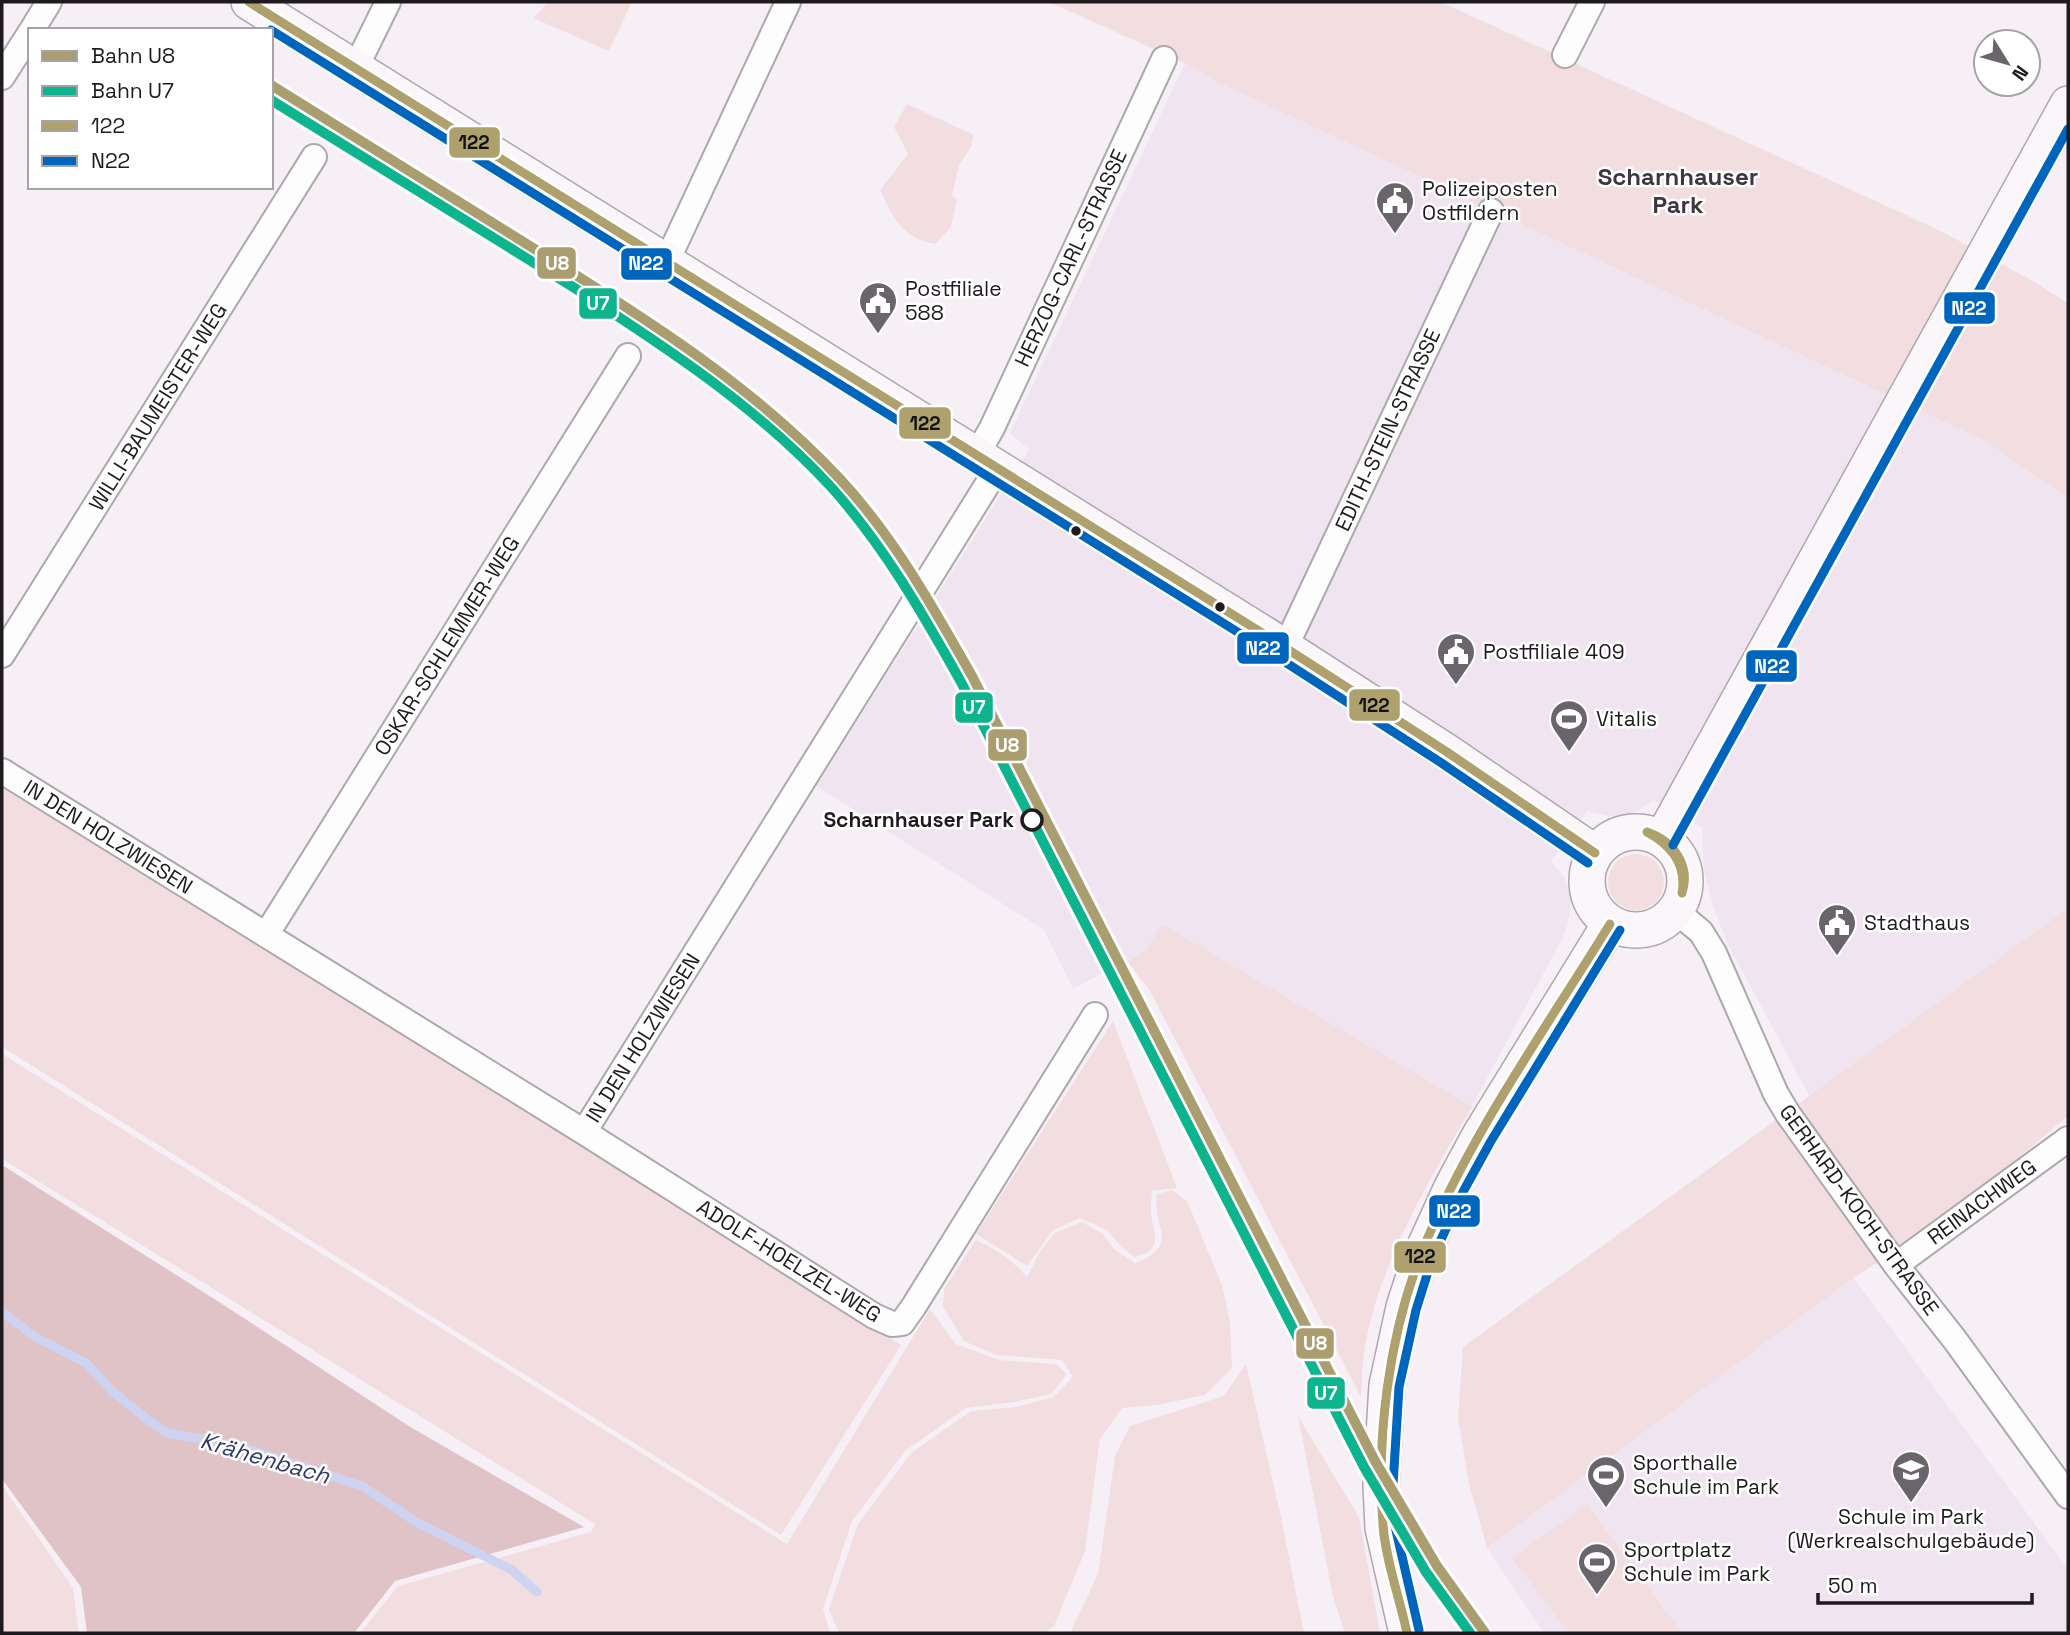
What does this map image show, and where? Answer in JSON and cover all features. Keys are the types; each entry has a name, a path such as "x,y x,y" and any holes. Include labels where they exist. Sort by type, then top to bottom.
{"main road":[{"path":"249,2 1285,648 1447,752 1595,853"},
{"path":"1662,839 2068,104"},
{"path":"1648,832 1662,839 1675,850 1683,864 1686,880 1676,911 1657,926 1645,930 1621,929 1610,924 1598,913 1586,884 1588,867 1595,853 1605,842 1619,834 1648,832"},
{"path":"1407,1633 1383,1528 1381,1485 1387,1385 1404,1307 1421,1255 1452,1185 1610,924"}],"street":[{"path":"33,28 49,2"},
{"path":"355,69 388,2"},
{"path":"666,263 788,2"},
{"path":"1565,55 1592,2"},
{"path":"2,78 28,36"},
{"name":"HERZOG-CARL-STRASSE","path":"986,462 992,428 1164,59"},
{"name":"WILLI-BAUMEISTER-WEG","path":"2,655 313,158"},
{"name":"EDITH-STEIN-STRASSE","path":"1285,648 1491,211"},
{"name":"OSKAR-SCHLEMMER-WEG","path":"266,935 628,356"},
{"name":"IN DEN HOLZWIESEN","path":"2,771 584,1132 986,462"},
{"name":"GERHARD-KOCH-STRASSE","path":"1676,911 1701,932 1714,953 1771,1083 1788,1114 1896,1265 1955,1340 2068,1496"},
{"name":"ADOLF-HOELZEL-WEG","path":"584,1132 874,1316 892,1324 901,1323 1095,1015"},
{"name":"REINACHWEG","path":"1896,1265 2068,1139"}],"shaded area":[{"path":"548,2 632,2 609,51 533,18"},
{"path":"1049,2 1441,2 1941,231 2068,303 2068,498 1985,441 1213,80 1185,63"},
{"path":"1185,63 1213,80 1985,441 2068,498 2068,908 1810,1097 1727,943 1704,871 1702,828 1653,800 1631,815 1614,817 1587,811 1551,861 1565,878 1571,898 1568,924 1464,1121 1154,938 1146,950 1073,989 1044,930 816,786 1029,450 1010,433"},
{"path":"907,104 974,135 971,147 959,165 952,195 957,200 951,227 935,244 907,232 894,218 880,190 908,154 894,127"},
{"path":"2,785 901,1345 781,1535 2,1047"},
{"path":"1636,854 1651,859 1659,867 1664,882 1659,897 1651,905 1636,910 1621,905 1613,897 1608,882 1613,867 1621,859"},
{"path":"2068,908 2068,1116 1969,1199 1898,1250 1853,1278 1487,1548 1469,1484 1458,1418 1463,1347"},
{"path":"1162,924 1472,1107 1422,1194 1392,1258 1370,1322 1363,1359 1361,1397 1150,991 1127,961 1146,950"},
{"path":"1113,1021 1177,1188 1152,1191 1151,1211 1155,1242 1149,1251 1134,1257 1121,1247 1107,1230 1080,1218 1053,1230 1027,1266 976,1234"},
{"path":"2,1054 787,1544 930,1309 956,1344 999,1360 1056,1364 1067,1374 1051,1394 966,1408 905,1451 852,1521 823,1609 830,1633 360,1633 398,1586 591,1532 595,1524 2,1159"},
{"path":"2,1165 412,1428 584,1527 395,1581 354,1633 87,1633 81,1587 2,1479"},
{"path":"1172,1190 1187,1201 1222,1285 1230,1321 1232,1368 1205,1395 1157,1405 1122,1408 1100,1439 1085,1551 1054,1626 1045,1633 839,1633 829,1609 858,1524 911,1453 971,1411 1015,1407 1054,1397 1073,1377 1062,1360 996,1355 964,1341 943,1307 944,1289 976,1240 1003,1255 1027,1277 1039,1253 1054,1233 1082,1222 1103,1234 1115,1250 1135,1263 1149,1256 1161,1242 1157,1194"},
{"path":"1853,1277 2068,1569 2068,1633 1544,1633 1487,1548"},
{"path":"1246,1364 1304,1633 1070,1633 1098,1574 1115,1456 1130,1426 1224,1396"},
{"path":"1298,1416 1359,1517 1380,1633 1345,1633 1333,1597"},
{"path":"2,1485 73,1588 79,1633 2,1633"},
{"name":"Sportplatz Schule im Park","path":"1587,1504 1682,1633 1569,1633 1512,1558"}],"waterway":[{"name":"Krähenbach","path":"2,1312 37,1338 86,1363 112,1391 167,1433 242,1447 362,1486 416,1522 512,1570 537,1592"}],"rail line":[{"name":"U8","path":"273,86 581,278 698,356 772,414 860,501 895,549 972,676 1375,1461 1437,1566 1485,1633"},
{"name":"U7","path":"273,101 573,287 709,379 742,404 803,459 832,488 869,533 902,581 961,682 1364,1467 1426,1572 1470,1633"}],"transit line":[{"name":"122","path":"249,2 1267,636 1447,752 1595,853"},
{"name":"N22","path":"273,31 1260,646 1440,762 1588,863"},
{"name":"N22","path":"1673,845 2068,129"},
{"name":"122","path":"1647,832 1665,841 1678,855 1684,873 1682,893"},
{"name":"122","path":"1647,832 1663,843 1675,857 1682,873 1682,893"},
{"name":"122","path":"1407,1633 1384,1537 1381,1457 1387,1387 1410,1286 1440,1211 1484,1127 1610,924"},
{"name":"N22","path":"1419,1630 1395,1526 1393,1485 1399,1387 1416,1310 1432,1259 1464,1190 1620,930"}],"place":[{"name":"Polizeiposten Ostfildern","path":"1395,235"},
{"name":"Postfiliale 588","path":"878,335"},
{"name":"Postfiliale 409","path":"1456,686"},
{"name":"Vitalis","path":"1569,753"},
{"name":"Scharnhauser Park","path":"1032,820"},
{"name":"Stadthaus","path":"1837,957"},
{"name":"Schule im Park (Werkrealschulgebäude)","path":"1911,1504"},
{"name":"Sporthalle Schule im Park","path":"1606,1509"},
{"name":"Sportplatz Schule im Park","path":"1597,1596"}],"district":[{"name":"Scharnhauser Park","path":"1678,191"}]}
